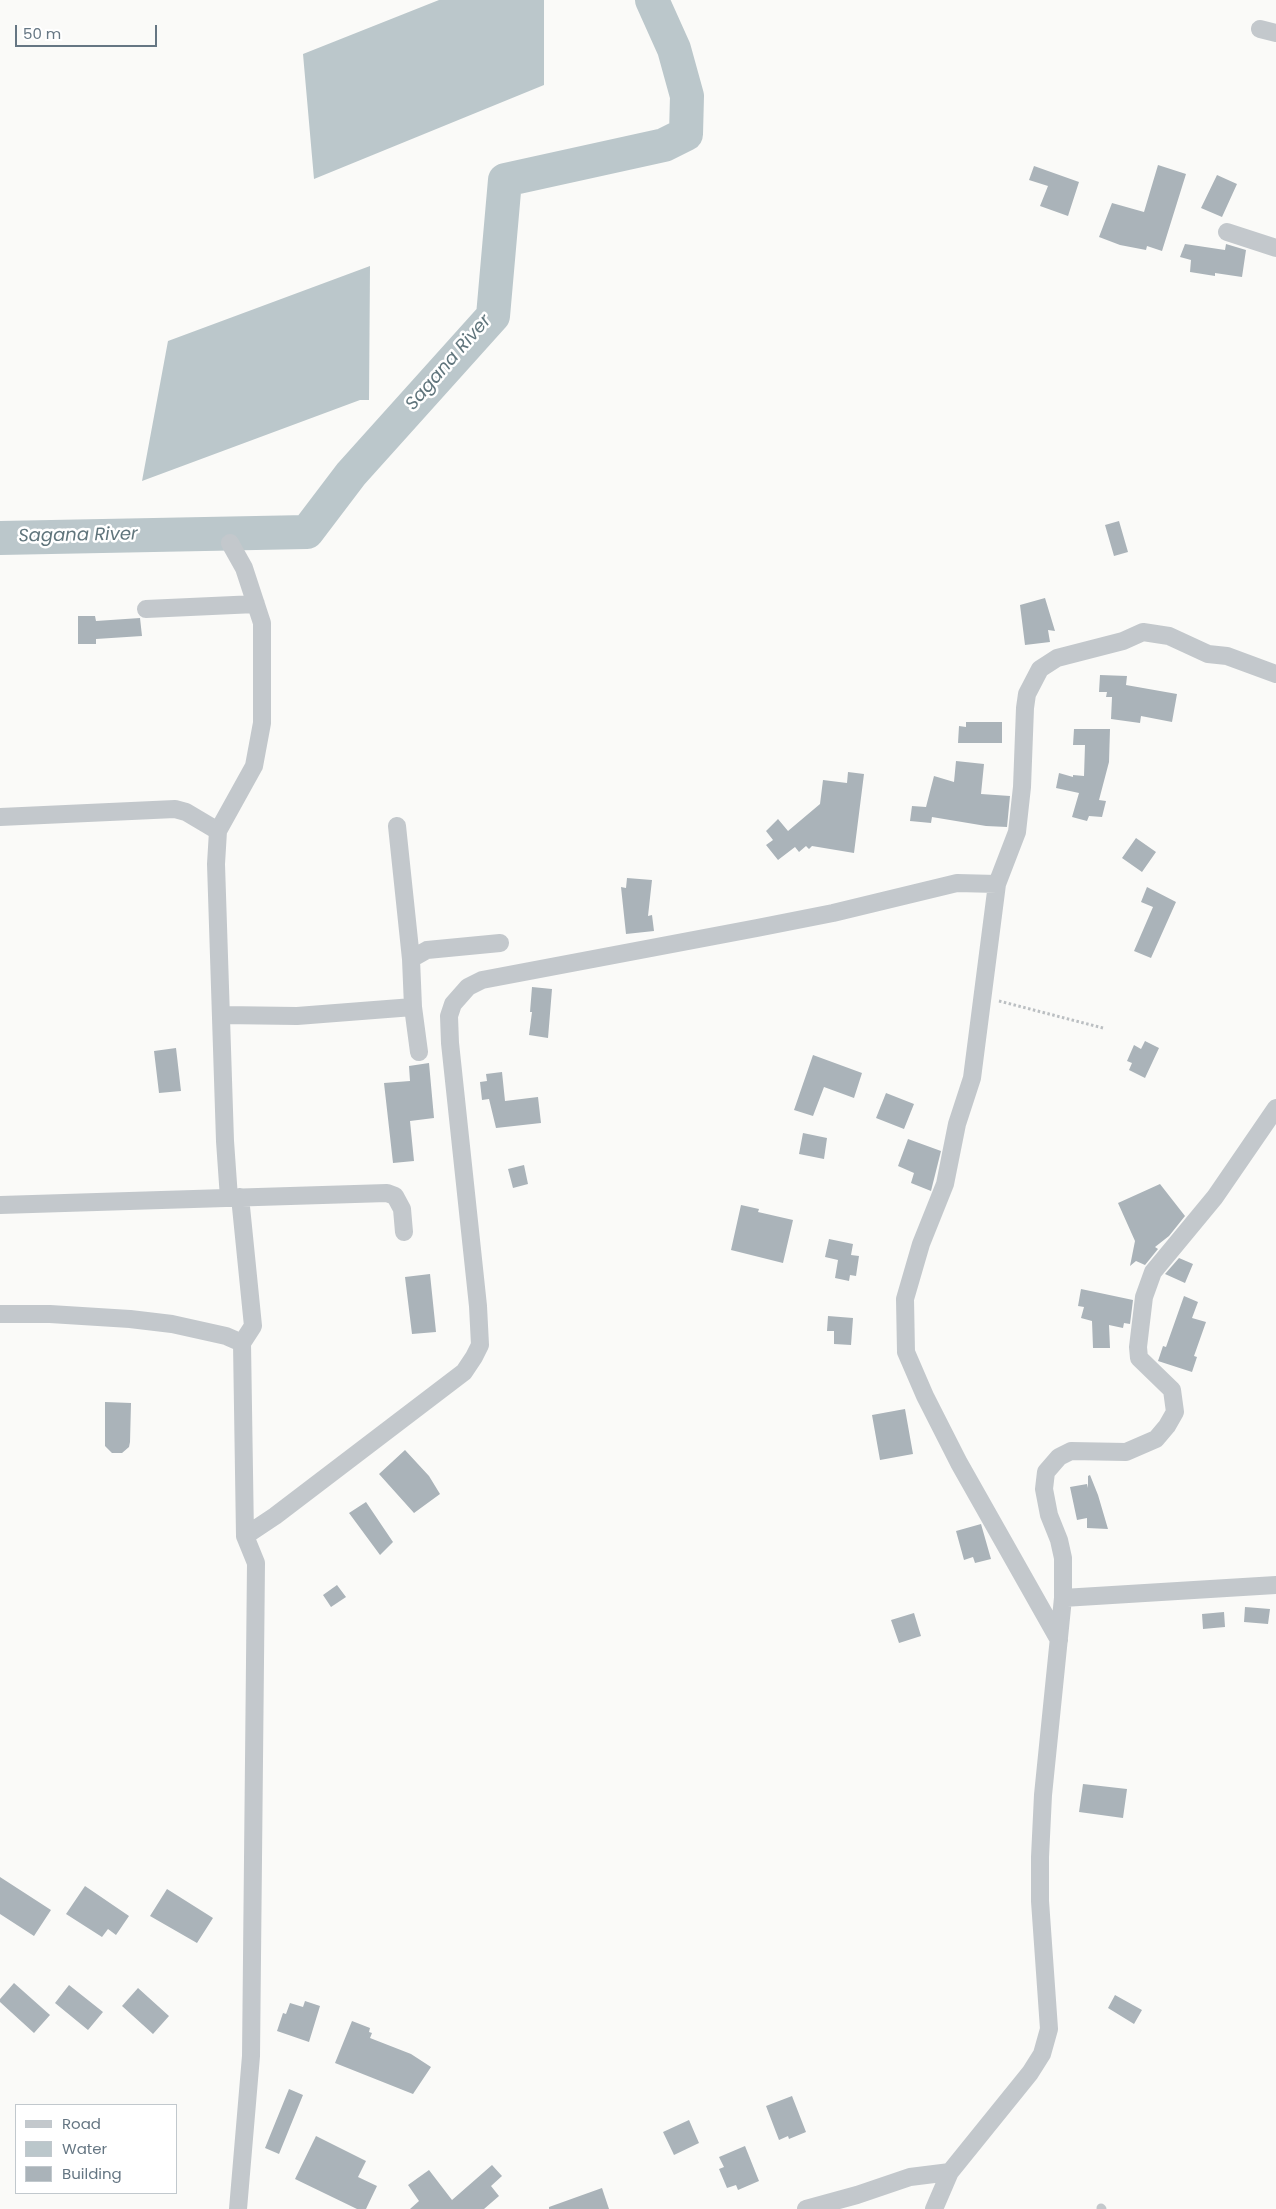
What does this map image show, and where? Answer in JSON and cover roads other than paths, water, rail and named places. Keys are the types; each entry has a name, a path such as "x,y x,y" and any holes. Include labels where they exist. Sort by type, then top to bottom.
{"street":[{"path":"1227,232 1276,248"},
{"path":"230,542 244,568 262,623 262,723 260,745 254,766 218,831 216,864 222,1015 224,1141 253,1326 242,1343 245,1536 256,1563 251,2056 238,2209"},
{"path":"146,610 256,604"},
{"path":"1058,1640 959,1463 925,1396 906,1352 905,1300 920,1244 945,1184 957,1124 972,1078 997,884 1017,832 1022,787 1027,694 1040,669 1057,658 1123,641 1144,632 1169,636 1208,654 1227,656 1276,674"},
{"path":"0,817 174,809 186,812 218,831"},
{"path":"396,826 419,1052"},
{"path":"245,1536 275,1516 464,1372 480,1345 478,1306 450,1043 449,1016 453,1004 468,987 482,980 833,913 957,883 997,884"},
{"path":"411,959 427,950 500,943"},
{"path":"222,1015 297,1016 413,1007"},
{"path":"934,2209 950,2172 1030,2073 1042,2054 1049,2029 1040,1900 1040,1857 1043,1795 1063,1598 1063,1558 1059,1540 1049,1515 1044,1489 1046,1472 1059,1457 1072,1451 1126,1452 1156,1439 1167,1426 1175,1412 1172,1390 1139,1358 1138,1340 1144,1298 1152,1272 1215,1197 1276,1108"},
{"path":"0,1204 387,1193 395,1196 402,1209 404,1232"},
{"path":"0,1314 50,1314 130,1319 172,1324 226,1336 242,1343"},
{"path":"1063,1598 1276,1585"},
{"path":"806,2209 857,2195 910,2177 950,2172"}],"water":[{"path":"439,0 544,0 544,85 314,179 303,54"},
{"path":"370,266 369,400 360,400 142,481 168,341"}],"waterway":[{"name":"Sagana River","path":"0,538 307,532 351,474 493,316 505,180 664,145 686,134 687,96 674,49 652,0"}]}
